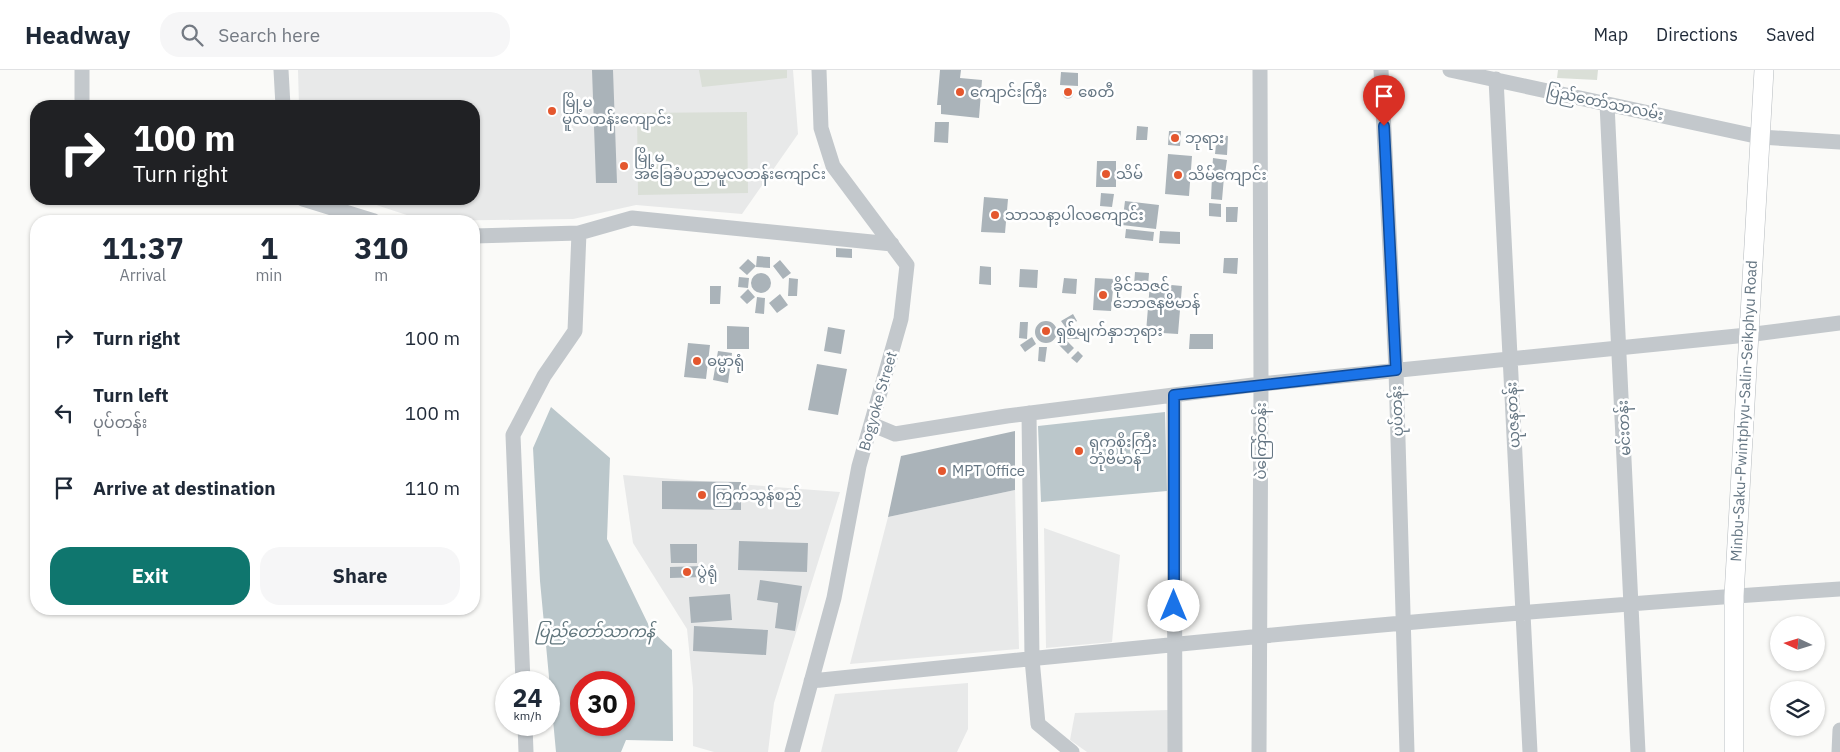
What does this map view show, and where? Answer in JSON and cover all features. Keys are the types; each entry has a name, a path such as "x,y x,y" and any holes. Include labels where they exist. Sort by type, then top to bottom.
{"main road":[{"name":"Minbu-Saku-Pwintphyu-Salin-Seikphyu Road","path":"1734,752 1734,596 1764,70"}],"street":[{"path":"82,70 82,100"},
{"path":"281,70 283,100"},
{"name":"Bogyoke Street","path":"792,752 834,598 859,466 901,319 907,265 832,166 821,128 819,70"},
{"name":"ပဲကြော်တန်း","path":"1259,752 1260,70"},
{"name":"ပုပ်တန်း","path":"1381,70 1396,370 1407,752"},
{"name":"ပြည်တော်သာလမ်း","path":"1450,70 1760,137 1840,142"},
{"name":"ယုဇနတန်း","path":"1496,79 1530,752"},
{"name":"မင်းတန်း","path":"1607,104 1638,752"},
{"path":"322,205 355,215"},
{"path":"480,236 579,233 632,218 892,244"},
{"path":"523,671 512,435 544,376 575,331 579,233"},
{"path":"871,424 895,434 1029,413 1261,384 1748,335 1840,323"},
{"path":"1174,395 1174,752"},
{"path":"1029,413 1032,659 1038,724 1072,752"},
{"path":"811,680 1174,644 1522,613 1840,589"},
{"path":"1839,752 1840,730"},
{"path":"525,736 526,752"}],"shaded area":[{"name":"မြို့မ အခြေခံပညာမူလတန်းကျောင်း","path":"298,70 793,70 798,134 742,214 636,205 573,219 480,220 480,215 407,215 376,205 480,205 480,100 299,100"},
{"path":"699,70 787,70 787,78 702,87"},
{"path":"1558,70 1598,70 1597,80 1557,78"},
{"path":"747,112 748,193 638,195 637,113"},
{"path":"623,475 840,492 774,703 768,752 714,752 693,746 693,688 687,629 633,543"},
{"path":"1015,490 1019,649 850,664 888,517"},
{"path":"1044,528 1120,555 1112,642 1046,648"},
{"path":"968,683 968,729 957,752 821,752 835,694"},
{"path":"1168,710 1169,752 1087,752 1070,740 1075,713"}],"water":[{"name":"ပြည်တော်သာကန်","path":"551,407 610,458 607,539 651,630 672,650 673,741 626,740 621,752 556,752 555,736 560,736 560,671 548,671 540,581 533,448"},
{"path":"1165,412 1167,491 1041,502 1038,426"}],"building":[{"path":"592,70 613,70 617,183 596,183"},
{"name":"ကျောင်းကြီး","path":"940,70 961,70 960,78 982,80 979,118 941,114 941,105 937,105"},
{"path":"1061,72 1078,73 1078,86 1060,85"},
{"name":"စေတီ","path":"1068,87 1074,93 1068,99 1062,93"},
{"path":"935,122 949,122 948,143 934,142"},
{"path":"1137,126 1148,127 1147,140 1136,140"},
{"name":"ဘုရား","path":"1169,131 1181,131 1180,146 1168,145"},
{"path":"1217,135 1228,136 1227,155 1215,154"},
{"name":"သိမ်ကျောင်း","path":"1168,154 1192,156 1189,196 1165,194"},
{"path":"1213,158 1227,160 1225,174 1212,173"},
{"name":"သိမ်","path":"1097,161 1116,161 1116,187 1096,187"},
{"path":"1212,177 1224,177 1222,200 1211,199"},
{"path":"1101,193 1114,194 1112,207 1100,206"},
{"name":"သာသနာ့ပါလကျောင်း","path":"984,197 1008,199 1005,233 981,232"},
{"path":"1125,201 1159,205 1156,229 1122,225"},
{"path":"1209,203 1221,204 1221,217 1209,216"},
{"path":"1226,207 1238,207 1237,222 1226,222"},
{"path":"1126,229 1154,232 1153,241 1125,238"},
{"path":"1160,231 1180,232 1180,244 1159,243"},
{"path":"836,248 852,249 852,258 836,257"},
{"path":"757,256 770,257 770,268 756,267"},
{"path":"1224,258 1238,258 1237,274 1223,273"},
{"path":"748,259 756,266 747,275 739,268"},
{"path":"780,260 791,273 783,279 773,266"},
{"path":"980,266 991,267 991,285 979,284"},
{"path":"1020,269 1038,270 1037,288 1019,287"},
{"path":"1135,272 1149,273 1148,286 1134,285"},
{"path":"761,273 768,276 771,283 768,290 761,293 754,290 751,283 754,276"},
{"path":"739,277 749,278 748,288 738,287"},
{"path":"789,278 798,279 797,296 788,296"},
{"path":"1064,278 1077,279 1076,294 1062,293"},
{"name":"ခိုင်သဇင် ဘောဇနဗိမာန်","path":"1095,278 1114,279 1111,311 1093,310"},
{"path":"1150,283 1182,286 1178,334 1146,332"},
{"path":"710,286 721,286 720,304 710,304"},
{"path":"748,289 755,297 747,304 740,297"},
{"path":"780,294 788,305 777,313 769,303"},
{"path":"757,297 765,298 764,314 755,313"},
{"path":"1073,314 1077,321 1066,328 1061,321"},
{"name":"ရှစ်မျက်နှာဘုရား","path":"1046,321 1054,324 1057,332 1054,340 1046,343 1038,340 1035,332 1038,324"},
{"path":"1020,322 1028,322 1027,339 1019,338"},
{"path":"727,326 749,327 749,349 727,349"},
{"path":"828,327 845,330 841,354 824,351"},
{"path":"1065,328 1080,329 1079,339 1064,339"},
{"path":"1190,334 1213,334 1213,349 1189,349"},
{"path":"1032,337 1036,344 1025,352 1020,345"},
{"path":"1065,339 1074,348 1068,354 1059,345"},
{"name":"ဓမ္မာရုံ","path":"688,343 710,345 706,379 684,377"},
{"path":"1039,347 1047,347 1045,362 1038,361"},
{"path":"718,351 732,353 728,383 713,380"},
{"path":"1078,351 1083,356 1077,363 1071,358"},
{"path":"817,364 847,369 838,415 808,410"},
{"path":"1015,431 1015,490 888,517 901,456"},
{"name":"ကြက်သွန်စည့်","path":"662,481 741,482 741,510 662,509"},
{"name":"ကြက်သွန်စည့်","path":"739,541 808,543 807,572 738,570"},
{"path":"670,544 697,544 697,563 671,563"},
{"name":"ပွဲရုံ","path":"703,566 703,577 670,578 670,567"},
{"path":"760,580 802,586 795,631 775,628 778,603 757,600"},
{"path":"730,594 732,620 691,623 689,597"},
{"path":"694,626 768,630 766,655 693,651"}],"place":[{"name":"ကျောင်းကြီး","path":"960,92"},
{"name":"စေတီ","path":"1068,92"},
{"name":"မြို့မ မူလတန်းကျောင်း","path":"552,111"},
{"name":"ဘုရား","path":"1175,138"},
{"name":"မြို့မ အခြေခံပညာမူလတန်းကျောင်း","path":"624,166"},
{"name":"သိမ်","path":"1106,174"},
{"name":"သိမ်ကျောင်း","path":"1178,175"},
{"name":"သာသနာ့ပါလကျောင်း","path":"995,215"},
{"name":"ခိုင်သဇင် ဘောဇနဗိမာန်","path":"1103,295"},
{"name":"ရှစ်မျက်နှာဘုရား","path":"1046,331"},
{"name":"ဓမ္မာရုံ","path":"697,361"},
{"name":"ရုက္ခစိုးကြီး ဘုံဗိမာန်","path":"1079,451"},
{"name":"MPT Office","path":"942,471"},
{"name":"ကြက်သွန်စည့်","path":"702,495"},
{"name":"ပွဲရုံ","path":"687,572"}],"route":[{"path":"1174,606 1174,395 1396,370 1384,126"}]}
